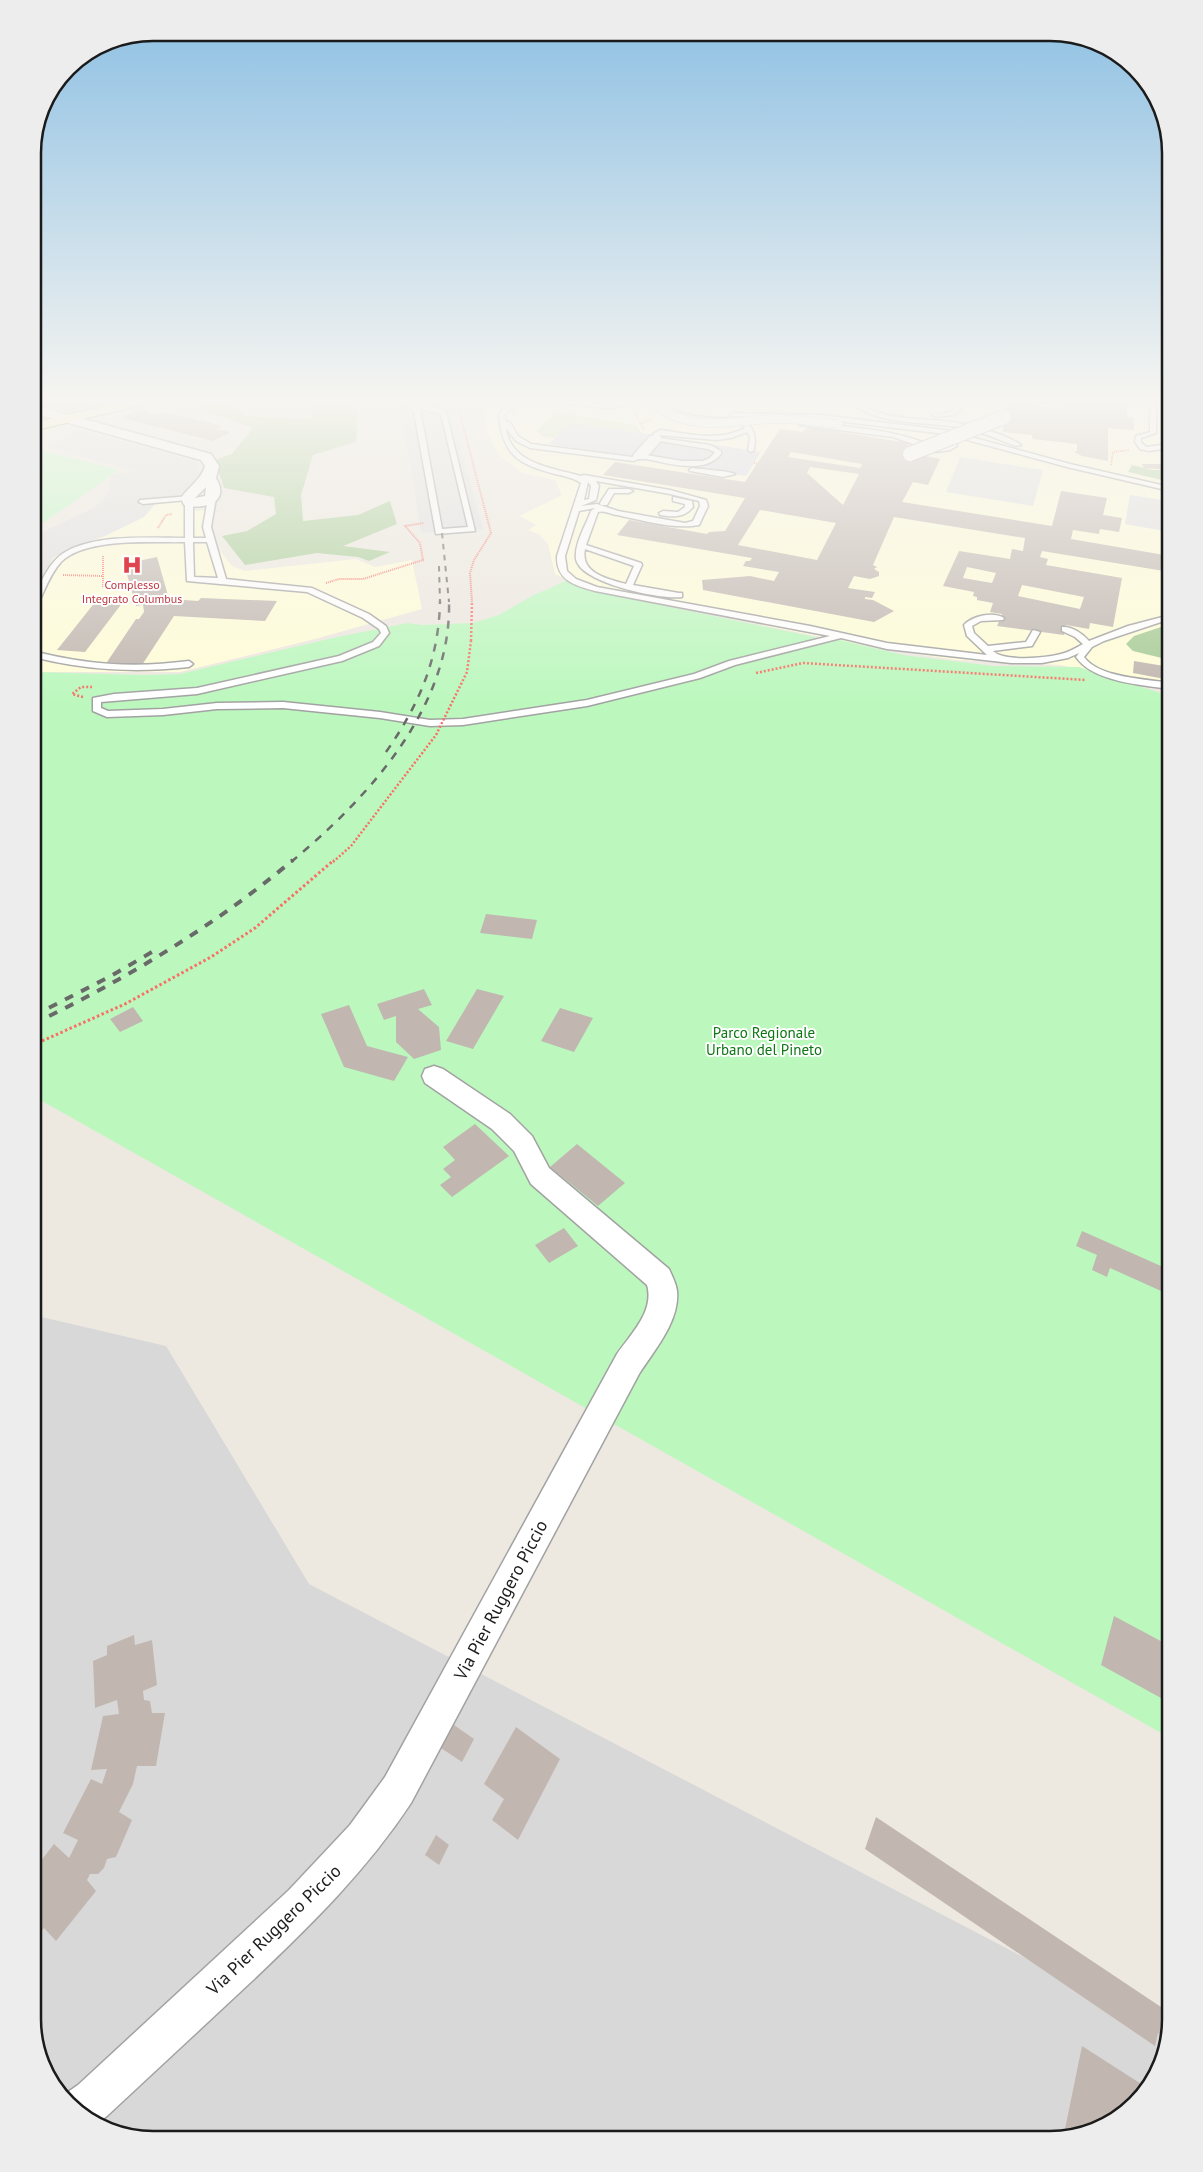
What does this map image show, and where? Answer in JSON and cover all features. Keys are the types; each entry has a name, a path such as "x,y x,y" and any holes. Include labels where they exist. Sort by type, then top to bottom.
{"street":[{"path":"192,501 200,504 205,501"},
{"name":"Via Pier Ruggero Piccio","path":"84,2107 289,1919 323,1885 378,1822 408,1773 628,1364 663,1306 663,1289 659,1278 540,1176 533,1167 522,1142 506,1124 434,1076"}],"lane":[{"path":"143,502 157,501"},
{"path":"188,501 190,579 304,589 366,616 383,628 385,633 376,644 342,658 197,690 96,700 96,709 108,714 163,712 217,706 283,705 380,715 430,723 463,722 587,703 697,676 732,663 840,636"},
{"path":"212,501 208,527 210,540 223,581"},
{"path":"433,501 440,532 472,529 465,501"},
{"path":"580,501 560,558 563,572 571,578 595,589 618,594 810,629 910,650 996,659 1042,660 1065,656 1101,639 1162,619"},
{"path":"578,506 589,501"},
{"path":"595,501 616,513 685,525 696,523 704,506 702,501"},
{"path":"606,501 604,506 594,511 579,560 584,570 599,579 679,595"},
{"path":"578,506 604,506 679,516 684,514 689,507 689,503 686,501"},
{"path":"41,592 60,558 68,553 95,545 210,540"},
{"path":"583,546 638,565 629,586"},
{"path":"996,659 988,649 970,634 968,625 974,620 1000,618"},
{"path":"802,645 813,636 810,629"},
{"path":"1065,629 1078,635 1088,646"},
{"path":"988,649 1029,644 1036,632"},
{"path":"1088,646 1080,657 1083,664 1089,668 1105,674 1162,685"},
{"path":"273,678 332,668 346,662 354,654"},
{"path":"41,656 91,666 165,666 189,664"}],"path":[{"path":"41,1041 125,1004 211,957 255,928 350,846 436,734 467,672 471,641 472,604 470,573 474,560 491,533 483,501"},
{"path":"325,584 330,580 364,579 408,563 423,560 420,543 405,526 437,522"},
{"path":"52,572 66,576 103,576"},
{"path":"756,673 803,663 1095,681"},
{"path":"91,666 90,669 103,677 101,686 81,687 72,694 96,700"}],"shaded area":[{"name":"Complesso Integrato Columbus","path":"101,501 180,501 186,511 214,510 210,530 217,547 232,566 245,571 356,559 375,567 412,560 422,609 315,639 180,672 41,672 41,532 95,507"},
{"path":"101,501 172,501 156,503 144,517 105,536 67,550 53,558 41,581 41,532 95,507"},
{"path":"416,501 475,501 483,529 421,533"},
{"path":"549,501 1162,501 1162,688 1060,665 956,660 875,648 581,588 555,574 548,544 540,535 528,530 536,525 519,516"},
{"path":"1004,501 1034,501 1033,506"},
{"path":"1129,501 1162,501 1162,531 1125,524"},
{"path":"41,1317 166,1346 309,1584 1161,2029 1156,2055 1143,2081 1124,2103 1112,2112 1086,2125 1057,2131 146,2131 117,2125 91,2112 69,2093 53,2068 43,2041 41,2019"}],"green space":[{"path":"41,501 74,501 41,524"},
{"path":"275,501 301,501 303,521 358,515 390,501 397,524 343,546 390,552 369,561 358,557 317,553 245,565 222,536 247,531 276,514"},
{"name":"Parco Regionale Urbano del Pineto","path":"570,579 588,590 820,638 836,639 903,655 993,666 1079,667 1162,693 1162,1733 41,1100 41,672 180,674 337,637 408,623 422,625 472,623 499,615 532,596"},
{"path":"1162,627 1162,658 1133,651 1126,644 1134,636"}],"building":[{"path":"743,501 839,501 843,505 845,501 902,501 1052,526 1058,501 1106,501 1103,515 1122,518 1119,532 1100,529 1099,534 1073,530 1071,539 1162,555 1162,571 1042,551 1040,557 1048,559 1046,565 1122,578 1113,627 1090,623 1089,629 1066,625 1064,635 997,626 1002,614 990,612 993,603 977,600 977,597 973,596 974,592 943,586 959,551 1010,559 1012,549 1023,551 1025,538 894,517 873,565 877,567 874,569 879,572 879,576 870,579 854,576 848,588 875,592 872,598 865,597 865,599 873,600 894,611 874,622 703,590 702,580 750,576 774,581 779,572 743,566 746,561 750,561 752,558 617,535 629,520 707,534 709,532 725,531","holes":["760,510 836,523 817,560 738,545","967,567 996,573 992,583 963,578","1022,585 1084,597 1080,609 1018,596"]},
{"path":"157,557 169,599 198,601 201,598 277,601 265,621 174,616 142,665 105,665 136,619 139,619 144,612 143,605 136,606 124,564"},
{"path":"100,596 126,598 85,652 57,650"},
{"path":"1134,661 1162,666 1162,678 1133,673"},
{"path":"486,914 537,920 532,939 480,933"},
{"path":"424,989 432,1005 418,1009 439,1027 441,1050 414,1059 396,1042 396,1016 384,1020 377,1004"},
{"path":"477,989 504,996 473,1049 446,1041"},
{"path":"349,1005 367,1046 408,1057 394,1081 344,1067 321,1014"},
{"path":"133,1007 143,1021 120,1032 110,1019"},
{"path":"560,1008 593,1018 574,1052 541,1041"},
{"path":"475,1124 509,1156 452,1197 440,1185 451,1177 443,1169 455,1160 443,1147"},
{"path":"577,1144 625,1183 598,1206 550,1167"},
{"path":"564,1228 578,1246 549,1263 535,1245"},
{"path":"1082,1231 1162,1266 1162,1291 1110,1268 1107,1277 1092,1270 1097,1255 1076,1246"},
{"path":"1114,1616 1162,1642 1162,1699 1101,1665"},
{"path":"134,1635 135,1645 152,1640 157,1685 143,1691 144,1700 150,1701 152,1713 165,1713 156,1766 137,1766 133,1784 119,1812 132,1820 116,1857 107,1859 104,1868 98,1874 90,1874 87,1880 96,1891 56,1941 44,1928 41,1931 41,1861 54,1844 69,1858 78,1840 63,1833 91,1779 102,1784 107,1769 91,1770 103,1716 119,1714 117,1700 95,1708 93,1661 107,1655 107,1646"},
{"path":"454,1725 474,1739 462,1762 441,1748"},
{"path":"516,1727 560,1759 518,1840 492,1820 504,1799 484,1784"},
{"path":"876,1817 1162,2008 1161,2033 1161,2035 1158,2033 1155,2046 865,1849"},
{"path":"436,1835 449,1845 439,1865 425,1855"},
{"path":"1082,2046 1141,2084 1124,2103 1112,2112 1086,2125 1065,2129"}],"railway":[{"path":"442,533 449,602"},
{"path":"439,566 440,601"},
{"path":"386,752 408,717 425,681 436,642 440,601"},
{"path":"291,862 349,809 376,779 400,747 421,713 436,678 446,640 449,602"},
{"path":"41,1020 102,989 168,950 232,908 293,860"},
{"path":"41,1012 109,977 152,952"}],"place":[{"name":"Complesso Integrato Columbus","path":"132,565"}]}
